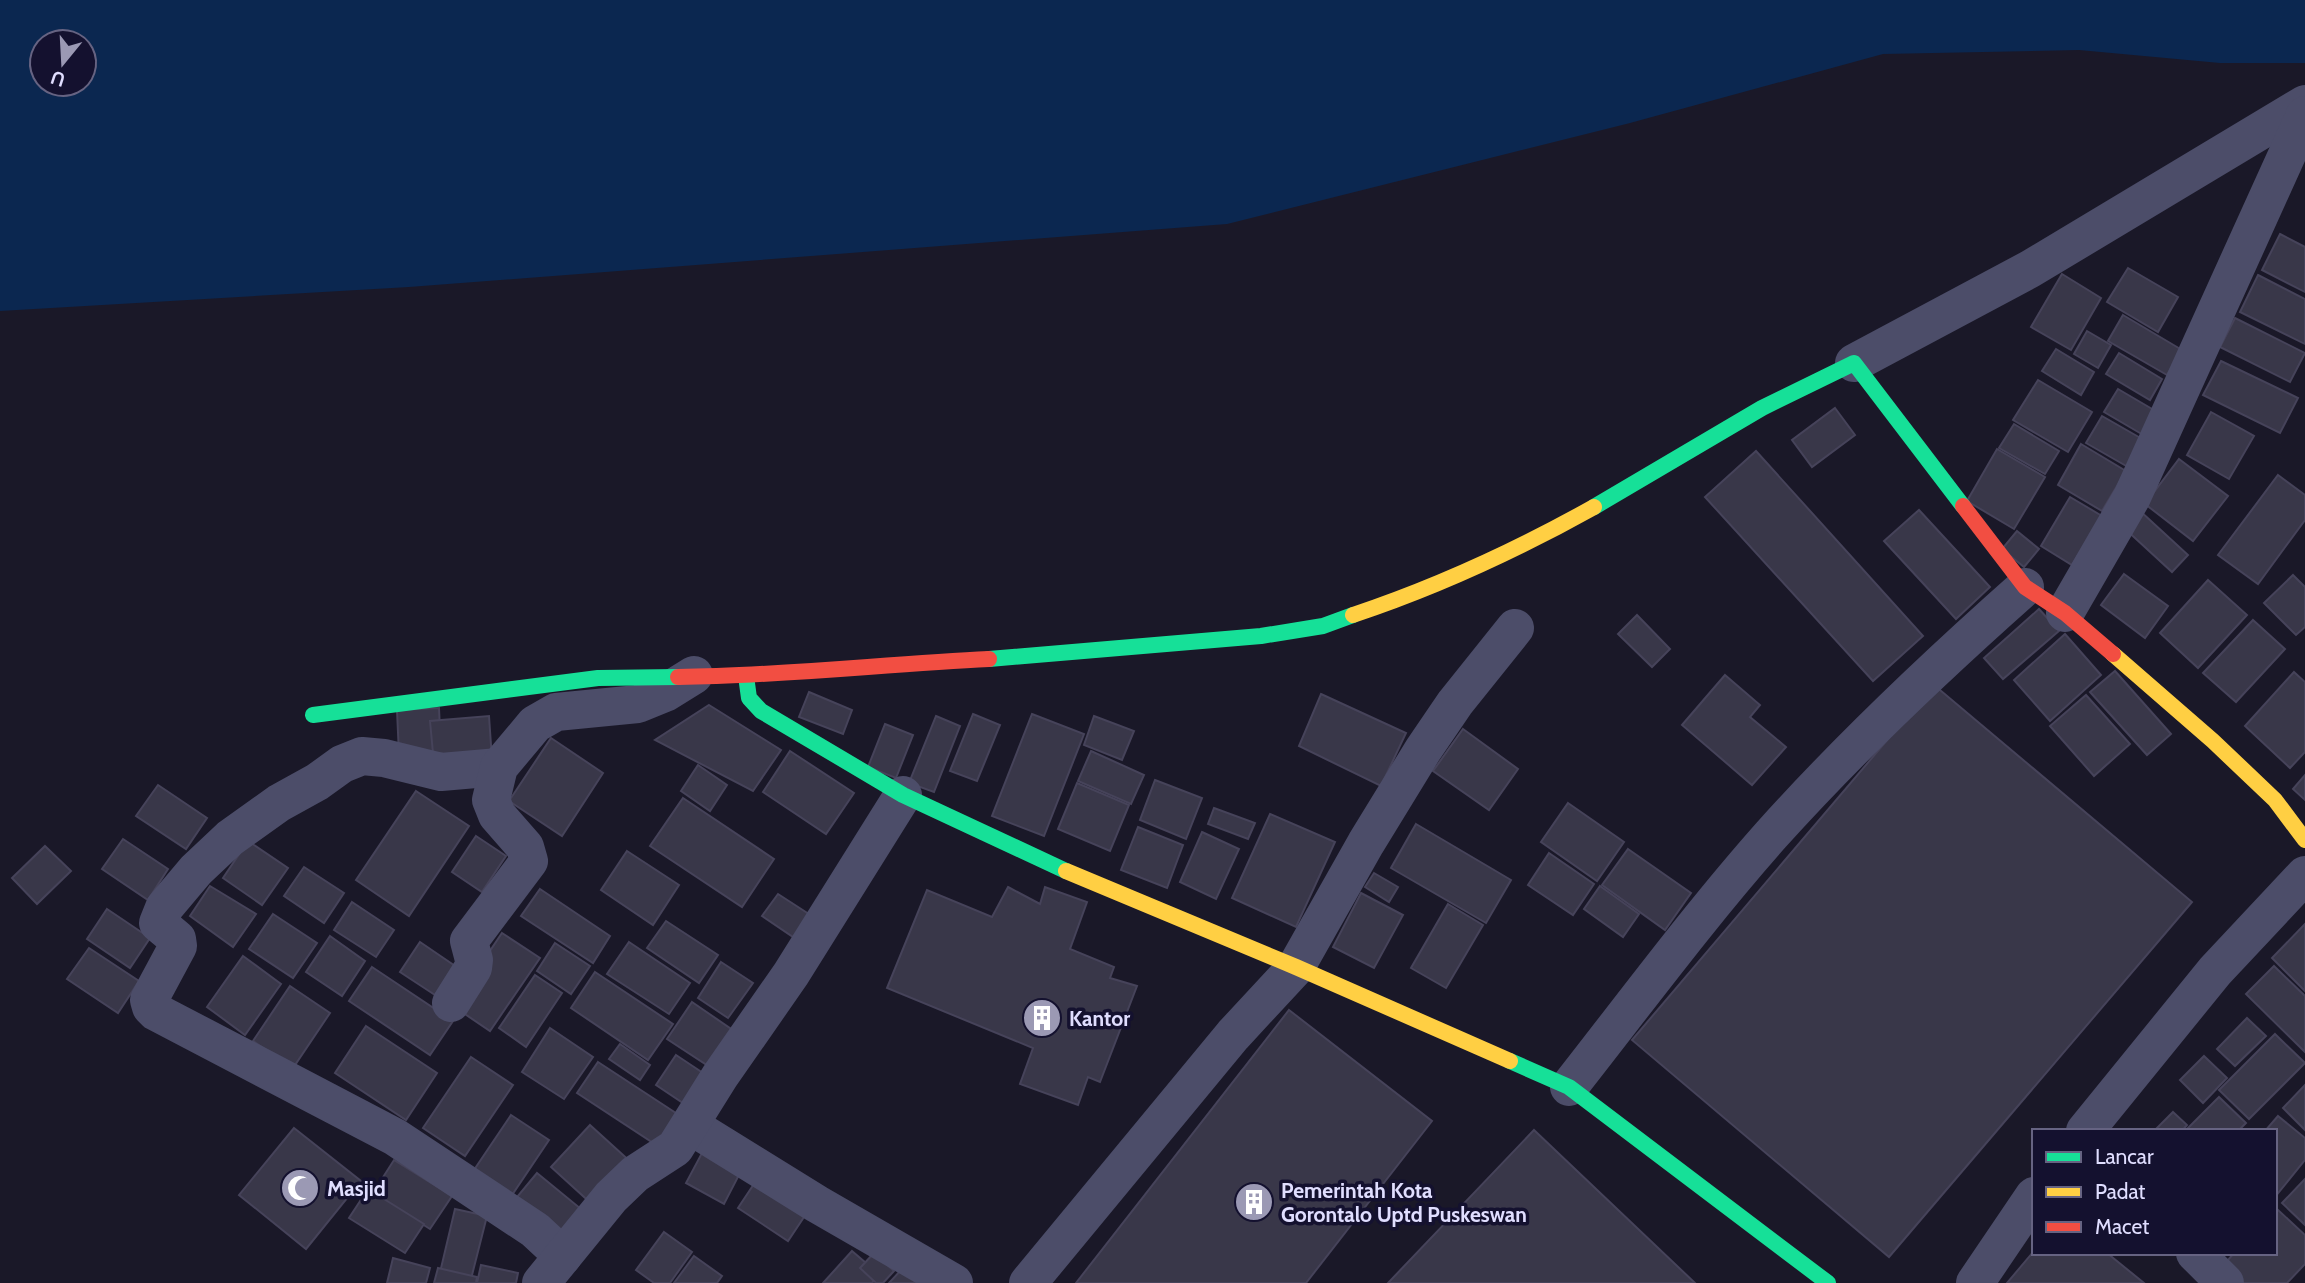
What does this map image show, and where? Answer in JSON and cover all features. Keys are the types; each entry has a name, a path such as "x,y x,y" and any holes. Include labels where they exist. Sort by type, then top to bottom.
{"street":[{"path":"313,715 598,678 746,676 886,664 1098,652 1261,636 1323,626 1401,599 1525,545 1621,492 1762,408 1854,363 2030,270 2305,104"},
{"path":"2065,613 2132,497 2305,115"},
{"path":"1854,363 2025,587 2065,613 2230,758 2275,800 2305,840"},
{"path":"1569,1087 1769,837 1830,771 1927,674 2025,587"},
{"path":"1028,1283 1233,1035 1296,967 1366,843 1423,750 1455,703 1515,628"},
{"path":"451,1003 473,968 474,960 469,941 529,861 525,847 498,815 491,800 499,767 535,724 556,712 638,704 665,693 694,675"},
{"path":"746,676 749,698 761,711 903,795 1044,862 1296,967 1569,1087 1828,1283"},
{"path":"499,767 441,772 384,758 362,756 342,764 317,782 279,803 230,838 196,870 164,908 158,923 177,939 178,946 149,1000 156,1012 395,1137 535,1230 552,1270 611,1197 635,1174 675,1149 720,1076 791,974 903,795"},
{"path":"2087,1129 2215,971 2305,875"},
{"path":"691,1126 817,1204 954,1283"},
{"path":"1975,1283 2032,1199"},
{"path":"2197,1255 2225,1283"}],"water":[{"path":"0,0 2305,0 2305,63 2220,63 2079,50 1883,54 1630,123 1227,224 409,287 0,311"}],"building":[{"path":"2280,234 2305,247 2305,292 2262,270"},
{"path":"2128,268 2178,297 2158,332 2107,302"},
{"path":"2062,274 2101,298 2071,350 2031,327"},
{"path":"2258,275 2305,299 2305,344 2240,312"},
{"path":"2123,315 2182,350 2167,375 2108,341"},
{"path":"2235,318 2305,353 2290,382 2220,347"},
{"path":"2087,331 2111,345 2098,368 2074,354"},
{"path":"2056,349 2094,372 2081,395 2042,371"},
{"path":"2119,353 2162,379 2150,400 2106,374"},
{"path":"2221,361 2298,398 2280,433 2203,395"},
{"path":"2038,380 2092,412 2068,452 2013,420"},
{"path":"2118,389 2159,413 2145,436 2104,412"},
{"path":"1835,408 1855,435 1812,467 1792,440"},
{"path":"2211,412 2254,436 2229,479 2187,455"},
{"path":"2102,416 2144,440 2128,467 2086,443"},
{"path":"2014,424 2059,451 2045,474 1999,448"},
{"path":"2081,444 2126,471 2102,511 2058,485"},
{"path":"1997,449 2045,477 2014,529 1967,501"},
{"path":"1756,451 1923,636 1873,681 1705,497"},
{"path":"2179,459 2228,496 2193,541 2145,504"},
{"path":"2278,475 2305,495 2305,520 2258,584 2218,555"},
{"path":"2070,497 2102,516 2072,565 2041,546"},
{"path":"1919,510 1990,587 1956,619 1884,541"},
{"path":"2139,510 2188,555 2172,572 2123,527"},
{"path":"2017,531 2039,549 2024,567 2002,549"},
{"path":"2124,574 2168,606 2145,638 2101,605"},
{"path":"2293,575 2305,587 2305,627 2296,635 2264,603"},
{"path":"2208,580 2247,615 2198,668 2160,633"},
{"path":"2039,609 2059,631 2003,679 1984,658"},
{"path":"1637,615 1670,649 1652,667 1618,634"},
{"path":"2253,620 2285,649 2236,702 2203,673"},
{"path":"2065,634 2101,675 2050,721 2014,680"},
{"path":"2115,671 2171,734 2147,755 2090,692"},
{"path":"2294,672 2305,682 2305,752 2290,768 2245,726"},
{"path":"1725,675 1760,705 1750,717 1786,747 1752,785 1682,725"},
{"path":"1934,685 2192,902 1889,1257 1632,1040"},
{"path":"809,692 852,710 843,734 799,717"},
{"path":"1321,694 1406,733 1381,786 1299,746"},
{"path":"2086,695 2130,744 2094,776 2050,726"},
{"path":"709,705 781,750 753,791 655,740"},
{"path":"439,708 441,753 399,755 397,710"},
{"path":"973,714 1000,725 977,781 950,771"},
{"path":"1032,714 1084,734 1044,836 992,816"},
{"path":"489,716 492,760 434,764 430,721"},
{"path":"936,716 960,726 934,792 909,783"},
{"path":"1094,716 1134,731 1122,760 1084,745"},
{"path":"885,724 913,735 896,778 868,767"},
{"path":"1463,729 1518,769 1489,810 1433,771"},
{"path":"551,738 603,773 562,836 509,801"},
{"path":"790,751 854,793 826,834 763,792"},
{"path":"1091,751 1144,775 1131,804 1078,781"},
{"path":"698,765 727,785 710,811 681,791"},
{"path":"2305,775 2305,800 2293,789"},
{"path":"1155,780 1202,798 1186,839 1140,820"},
{"path":"1077,783 1129,805 1110,851 1058,829"},
{"path":"158,785 207,818 186,849 136,816"},
{"path":"416,791 469,826 409,916 356,880"},
{"path":"683,798 774,859 742,907 650,846"},
{"path":"1568,803 1624,842 1597,881 1541,842"},
{"path":"1214,808 1255,823 1248,839 1208,824"},
{"path":"1270,814 1335,842 1296,927 1232,898"},
{"path":"1416,824 1511,880 1486,923 1391,868"},
{"path":"1138,827 1183,845 1167,888 1121,870"},
{"path":"1202,832 1239,849 1216,899 1180,882"},
{"path":"476,836 506,856 482,892 452,872"},
{"path":"123,839 168,869 148,900 102,869"},
{"path":"248,841 288,868 262,905 223,878"},
{"path":"45,846 71,871 37,904 12,878"},
{"path":"1628,849 1691,893 1665,930 1602,885"},
{"path":"627,851 679,885 653,925 601,890"},
{"path":"1549,853 1594,884 1573,915 1528,885"},
{"path":"304,867 344,893 324,923 284,896"},
{"path":"1374,873 1398,887 1389,902 1365,887"},
{"path":"210,886 256,914 233,947 190,916"},
{"path":"1600,886 1639,914 1623,937 1584,909"},
{"name":"Kantor","path":"1008,887 1040,904 1045,887 1087,902 1070,949 1114,967 1110,978 1137,986 1100,1082 1088,1077 1078,1105 1020,1084 1033,1048 887,988 927,890 992,917"},
{"path":"540,889 610,936 593,963 521,916"},
{"path":"1361,893 1403,915 1374,968 1333,947"},
{"path":"778,894 815,918 799,941 762,916"},
{"path":"352,902 394,930 376,957 334,930"},
{"path":"1448,904 1483,925 1446,988 1411,968"},
{"path":"107,909 150,938 130,968 87,939"},
{"path":"273,914 317,943 293,978 249,949"},
{"path":"666,921 718,955 699,983 647,948"},
{"path":"2305,924 2305,991 2272,958"},
{"path":"502,933 540,958 490,1031 453,1006"},
{"path":"330,936 365,961 342,996 306,972"},
{"path":"420,942 461,970 441,999 400,972"},
{"path":"629,942 690,983 669,1014 607,974"},
{"path":"555,943 590,966 571,994 537,971"},
{"path":"89,948 139,981 118,1013 67,979"},
{"path":"243,956 281,984 245,1035 207,1007"},
{"path":"721,962 753,983 728,1018 698,998"},
{"path":"2274,966 2305,996 2305,1052 2246,994"},
{"path":"372,967 453,1021 430,1055 349,1001"},
{"path":"595,972 673,1024 648,1060 571,1008"},
{"path":"535,975 562,993 526,1047 499,1028"},
{"path":"290,986 330,1013 293,1068 253,1041"},
{"path":"692,1002 740,1035 716,1071 667,1039"},
{"name":"Pemerintah Kota Gorontalo Uptd Puskeswan","path":"1289,1010 1432,1121 1306,1283 1076,1283"},
{"path":"2247,1018 2266,1036 2235,1066 2217,1049"},
{"path":"366,1026 437,1073 406,1120 335,1073"},
{"path":"550,1028 593,1057 564,1099 522,1072"},
{"path":"2275,1034 2305,1063 2249,1119 2219,1090"},
{"path":"620,1044 650,1065 640,1080 609,1059"},
{"path":"676,1055 709,1077 689,1107 656,1085"},
{"path":"2204,1056 2227,1078 2203,1103 2180,1080"},
{"path":"471,1057 513,1085 465,1156 423,1128"},
{"path":"598,1062 685,1119 664,1150 577,1093"},
{"path":"2305,1085 2305,1130 2283,1108"},
{"path":"2219,1097 2246,1123 2240,1129 2187,1129"},
{"path":"2173,1112 2187,1125 2184,1129 2156,1129"},
{"path":"511,1115 549,1140 512,1195 474,1170"},
{"path":"2278,1116 2305,1138 2305,1160 2277,1195 2277,1129 2267,1129"},
{"path":"590,1125 633,1164 594,1206 551,1167"},
{"name":"Masjid","path":"294,1128 361,1181 306,1249 239,1195"},
{"path":"1534,1130 1695,1283 1388,1283"},
{"path":"702,1153 740,1173 724,1204 686,1183"},
{"path":"394,1160 452,1196 430,1229 373,1193"},
{"path":"537,1173 592,1218 567,1247 512,1203"},
{"path":"2305,1179 2305,1225 2282,1203"},
{"path":"756,1181 806,1214 788,1241 738,1208"},
{"path":"368,1189 424,1224 405,1253 349,1218"},
{"path":"455,1209 487,1216 470,1283 438,1281"},
{"path":"2277,1211 2305,1235 2305,1264 2287,1283 2224,1283 2215,1275 2232,1255 2277,1255"},
{"path":"664,1232 692,1252 670,1283 654,1283 636,1270"},
{"path":"852,1251 880,1275 872,1283 823,1283"},
{"path":"874,1253 894,1271 883,1283 876,1283 860,1268"},
{"path":"2032,1253 2109,1255 2144,1283 2007,1283"},
{"path":"694,1256 722,1276 717,1283 674,1283"},
{"path":"393,1258 430,1268 426,1283 387,1283"},
{"path":"481,1265 518,1273 516,1283 477,1283"},
{"path":"438,1268 477,1277 476,1283 434,1283"},
{"path":"902,1269 917,1283 889,1283"}],"traffic: fast":[{"path":"1594,507 1762,408 1854,363 1963,506"},
{"path":"989,659 1261,636 1323,626 1353,615"},
{"path":"746,676 749,698 761,711 903,795 1066,871"},
{"path":"313,715 598,678 678,677"},
{"path":"1510,1061 1569,1087 1828,1283"}],"traffic: slow":[{"path":"1353,615 1476,567 1594,507"},
{"path":"2113,654 2213,741 2275,800 2305,840"},
{"path":"1066,871 1296,967 1510,1061"}],"traffic: jam":[{"path":"1963,506 2025,587 2065,613 2113,654"},
{"path":"678,677 989,659"}],"place":[{"name":"Kantor","path":"1042,1018"},
{"name":"Masjid","path":"300,1188"},
{"name":"Pemerintah Kota Gorontalo Uptd Puskeswan","path":"1254,1202"}]}
